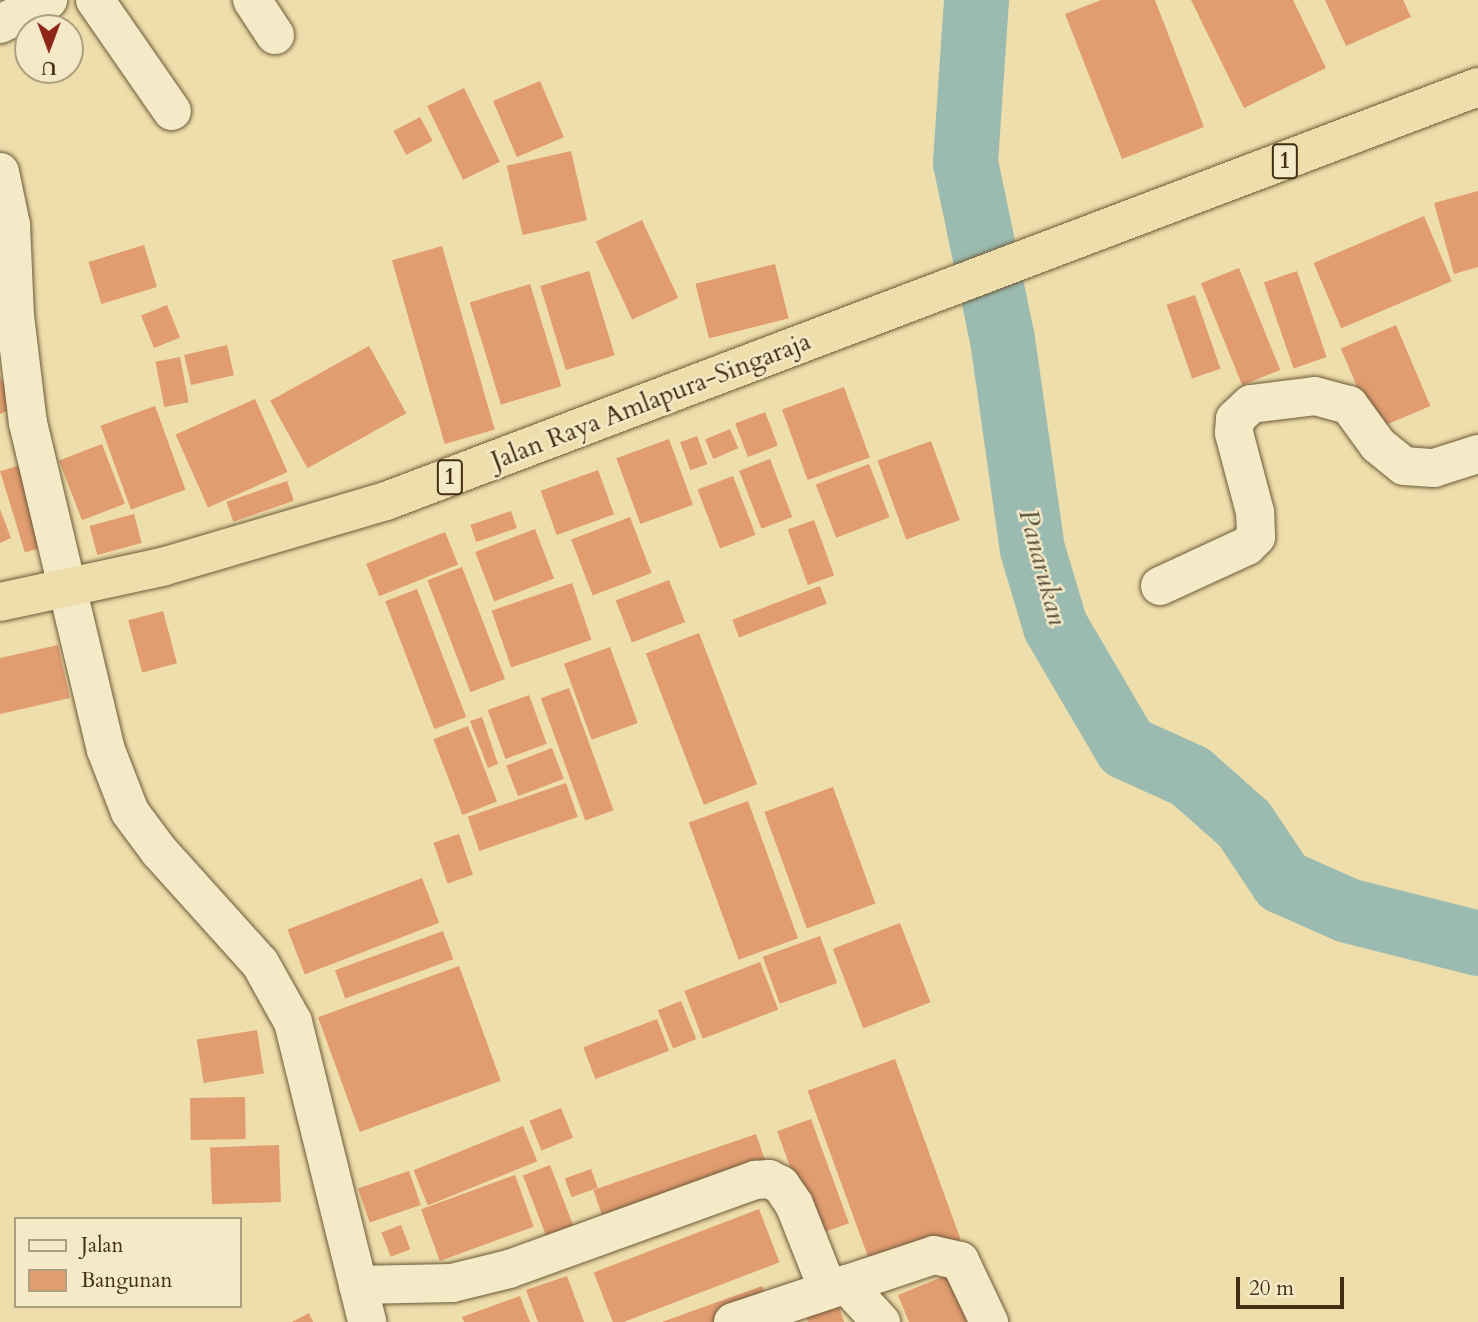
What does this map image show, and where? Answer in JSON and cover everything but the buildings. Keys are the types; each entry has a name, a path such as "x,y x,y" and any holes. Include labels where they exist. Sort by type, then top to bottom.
{"highway":[{"name":"Jalan Raya Amlapura-Singaraja","path":"0,602 70,588 266,539 386,501 1478,87"}],"street":[{"path":"0,24 48,0"},
{"path":"95,0 172,110"},
{"path":"252,0 275,35"},
{"path":"0,172 11,225 15,316 28,423 70,588 106,750 130,811 159,850 260,963 293,1022 367,1322"},
{"path":"1160,586 1247,546 1256,537 1255,512 1234,433 1235,419 1251,404 1315,396 1349,405 1378,445 1404,466 1434,468 1478,454"},
{"path":"358,1285 452,1283 509,1269 755,1180 769,1179 781,1185 794,1204 837,1287 881,1322"},
{"path":"733,1322 934,1255 949,1256 960,1261 989,1322"}],"waterway":[{"name":"Panarukan","path":"976,0 965,162 1002,339 1032,549 1055,626 1126,747 1190,776 1244,824 1282,881 1347,910 1478,943"}]}
